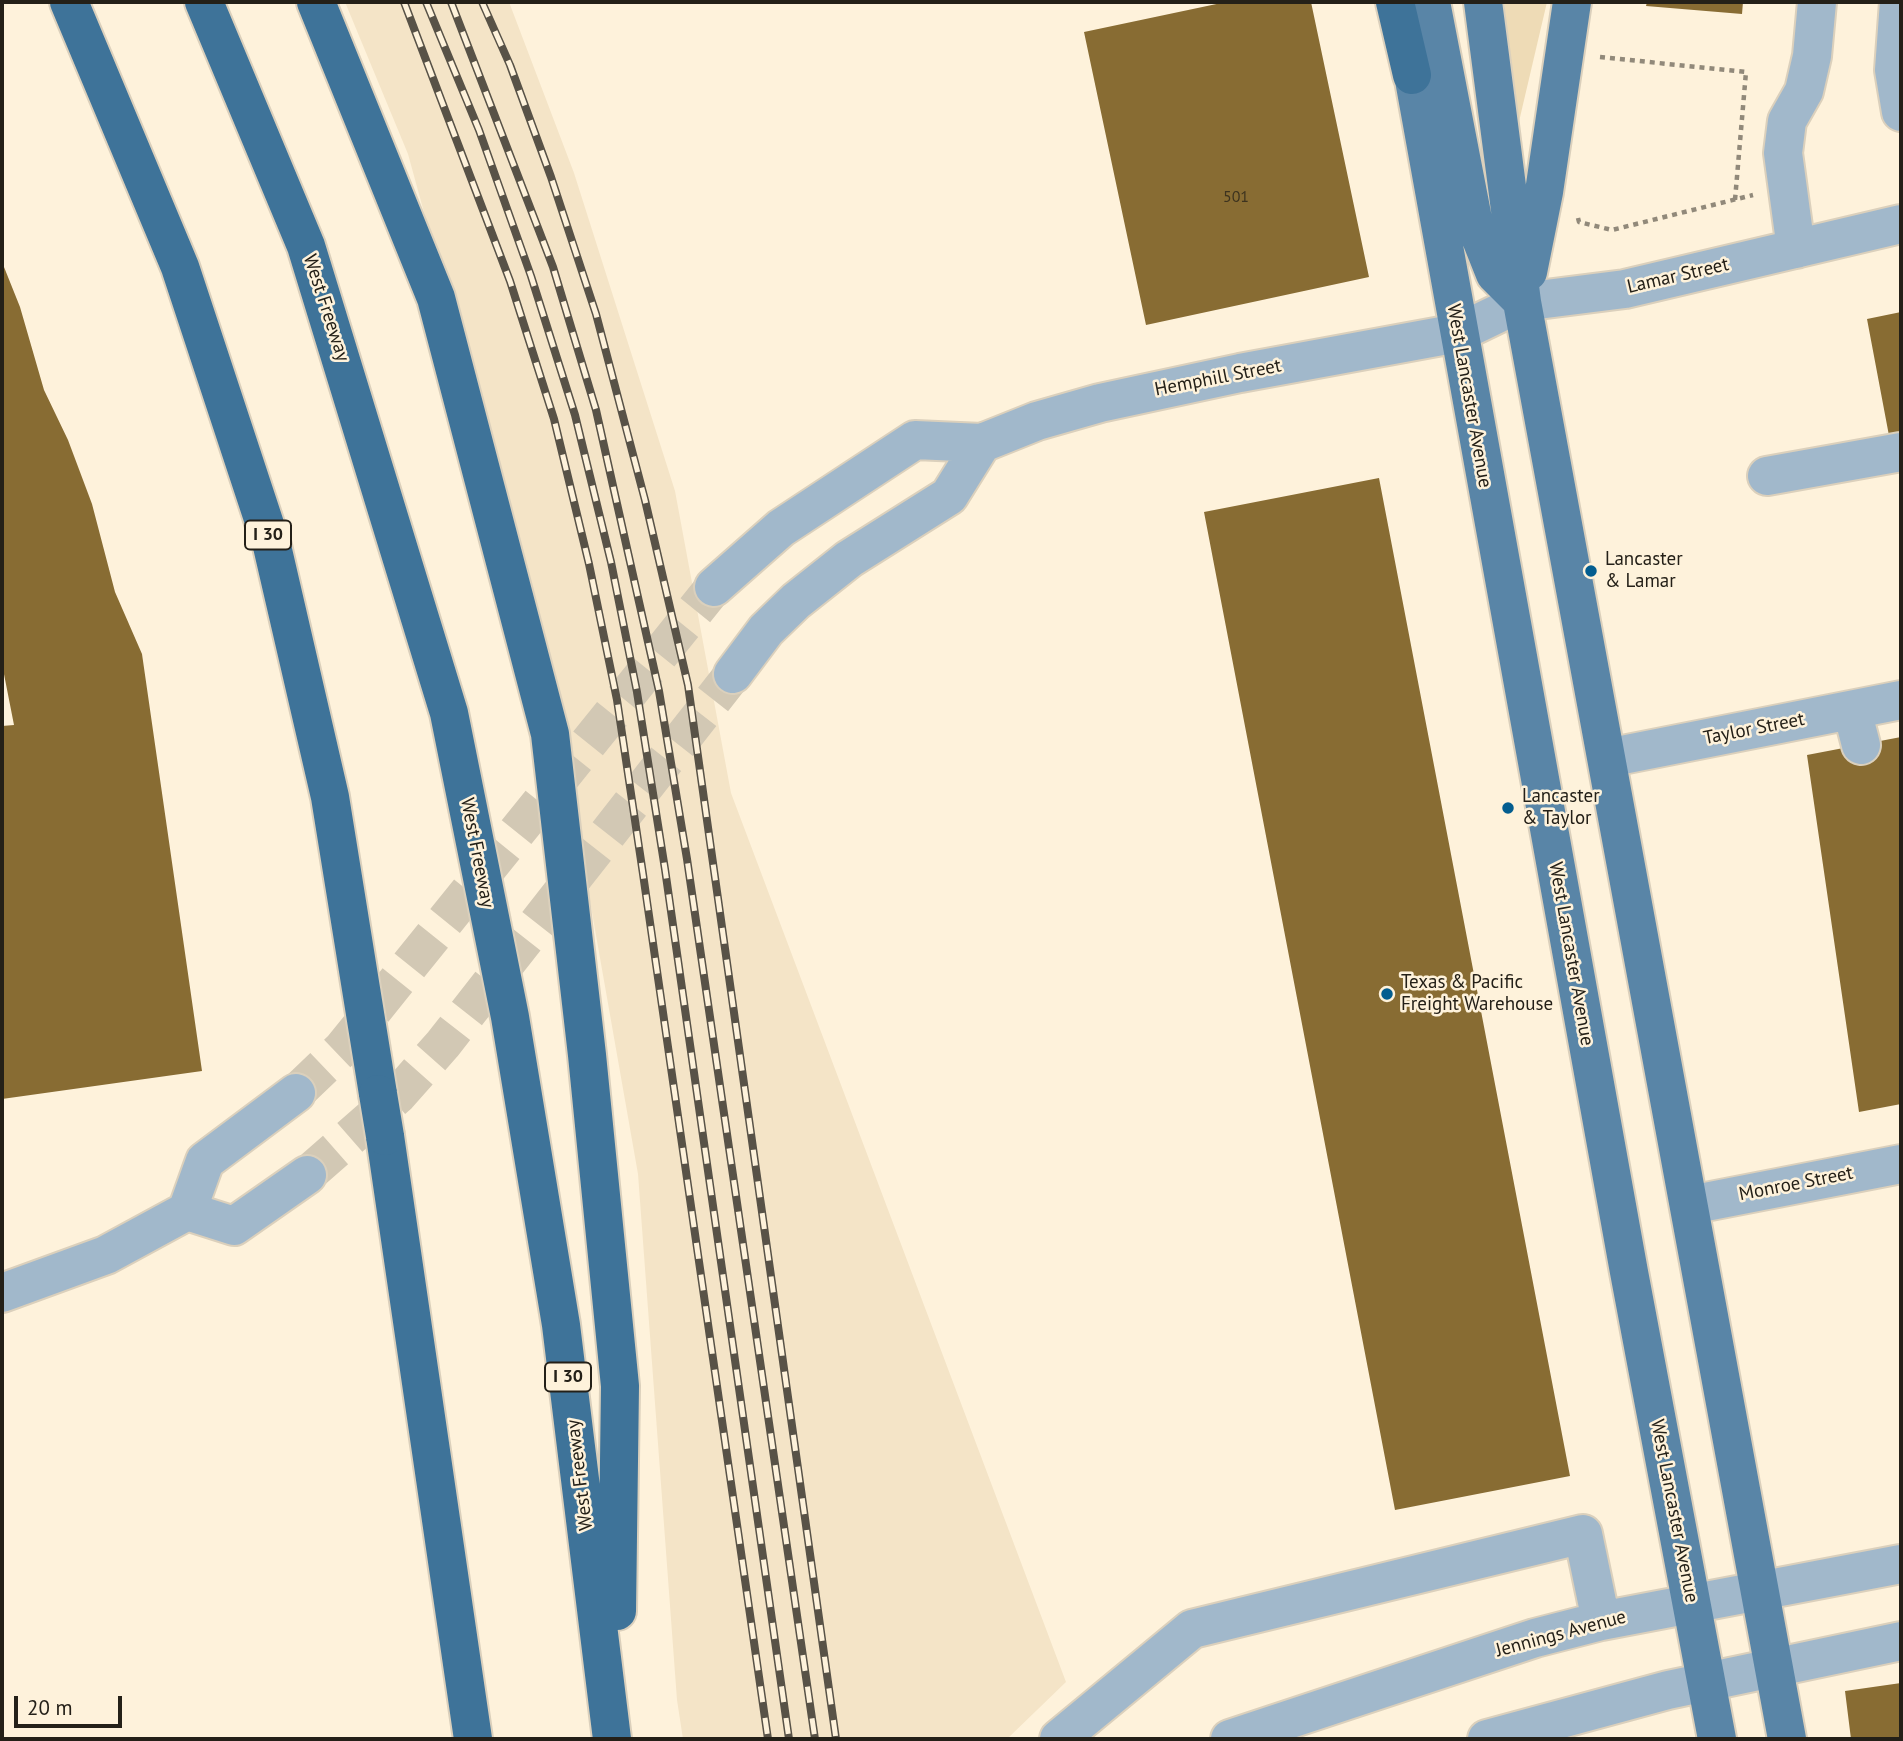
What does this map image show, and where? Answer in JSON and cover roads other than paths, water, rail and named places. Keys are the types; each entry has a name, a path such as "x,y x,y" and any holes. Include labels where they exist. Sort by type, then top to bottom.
{"highway":[{"name":"I 30","path":"69,2 180,267 272,546 330,797 385,1136 473,1739"},
{"name":"West Freeway","path":"204,2 306,246 449,713 510,1017 561,1325 614,1739"},
{"path":"316,2 436,298 550,734 587,1055 620,1386 614,1739"},
{"path":"1395,2 1412,75"}],"main road":[{"name":"West Lancaster Avenue","path":"1401,2 1458,333 1717,1739"},
{"path":"1431,2 1473,219 1495,274 1522,302"},
{"path":"1483,2 1522,302 1777,1667 1787,1739"},
{"path":"1522,302 1544,192 1572,2"}],"street":[{"path":"1796,249 1783,153 1787,121 1807,79 1817,2"},
{"path":"1899,2 1894,71 1901,112"},
{"name":"Lamar Street","path":"1458,333 1522,302 1625,289 1901,224"},
{"name":"Hemphill Street","path":"714,587 781,528 915,440 982,443 1037,421 1100,403 1240,373 1458,333"},
{"path":"733,674 766,630 796,601 849,559 949,496 982,443"},
{"path":"1767,476 1901,452"},
{"name":"Taylor Street","path":"1607,758 1857,728 1901,701"},
{"path":"2,1293 106,1255 187,1211 205,1161 296,1093"},
{"name":"Monroe Street","path":"1690,1205 1901,1164"},
{"path":"187,1211 234,1226 307,1175"},
{"path":"1059,1739 1192,1629 1583,1534 1601,1621"},
{"name":"Jennings Avenue","path":"1230,1739 1535,1638 1601,1621 1901,1564"},
{"path":"1487,1739 1706,1681 1901,1641"}],"tunnel":[{"path":"296,1093 342,1049 714,587"},
{"path":"307,1175 398,1095 443,1044 733,674"}],"railway":[{"path":"404,2 510,281 554,419 589,564 617,700 768,1739"},
{"path":"426,2 479,130 531,276 575,415 611,562 637,692 665,869 789,1739"},
{"path":"451,2 553,267 596,410 659,691 687,859 815,1739"},
{"path":"482,2 510,65 551,177 596,314 645,500 688,685 836,1739"}],"place":[{"name":"Lancaster & Lamar","path":"1591,571"},
{"name":"Lancaster & Taylor","path":"1508,808"},
{"name":"Texas & Pacific Freight Warehouse","path":"1387,994"}]}
